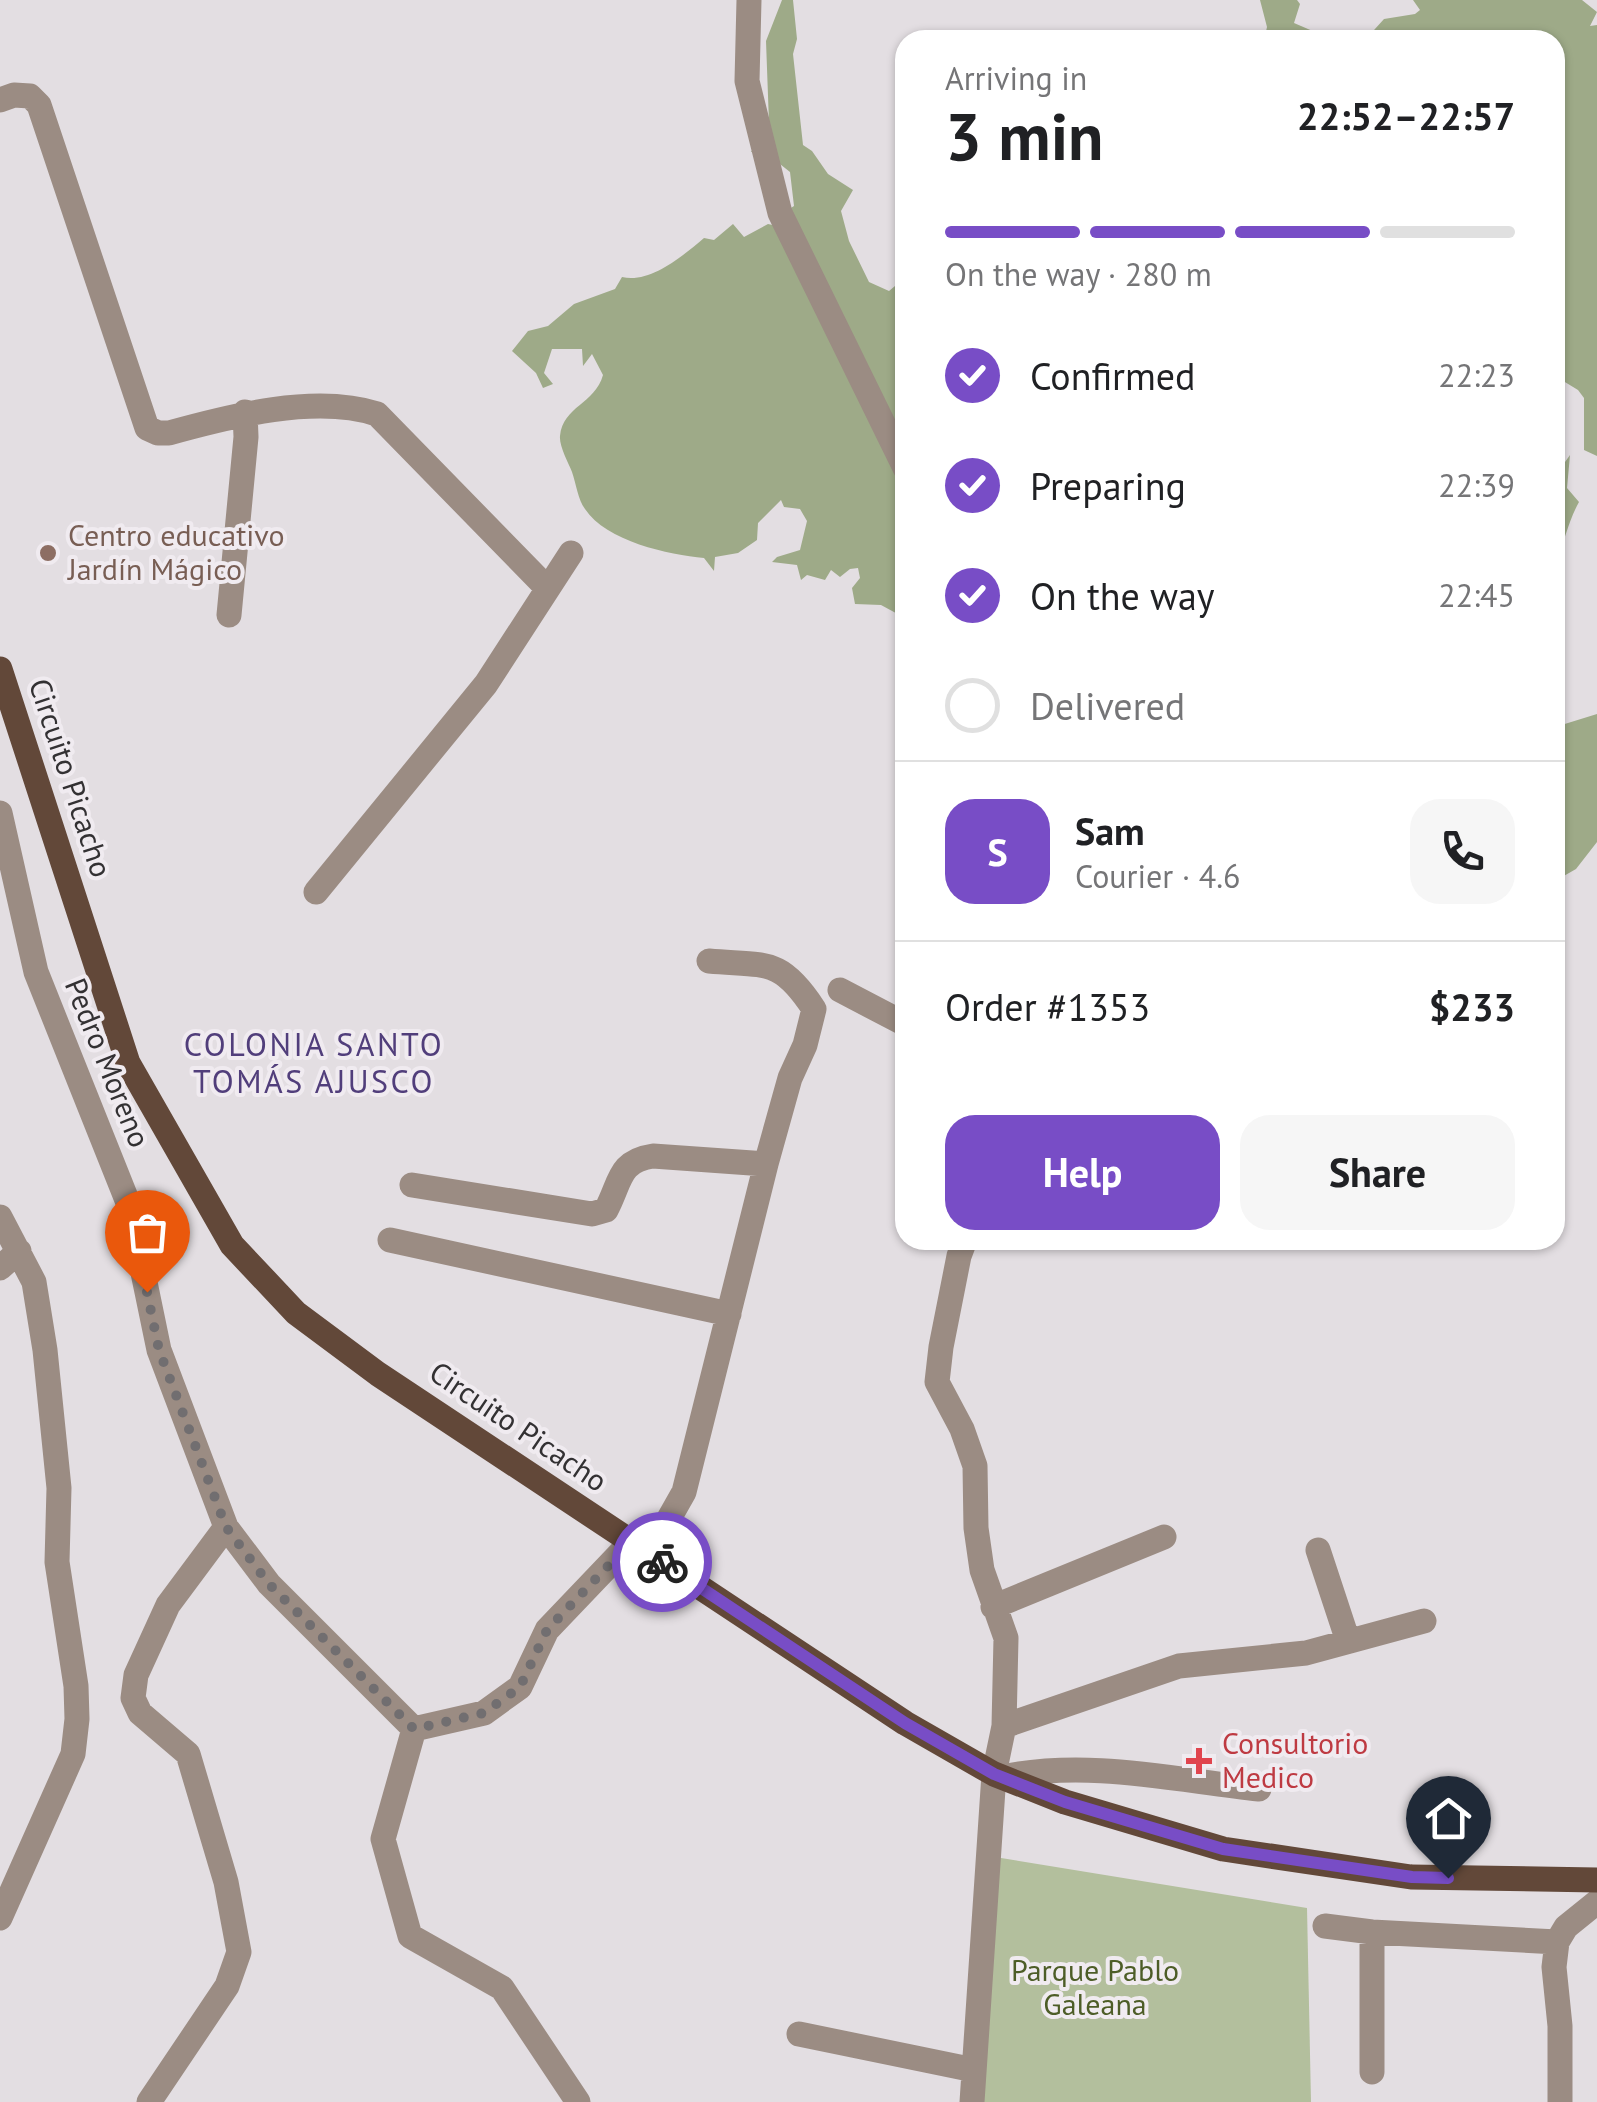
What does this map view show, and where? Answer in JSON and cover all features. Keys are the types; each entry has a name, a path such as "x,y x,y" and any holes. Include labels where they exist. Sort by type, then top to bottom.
{"main road":[{"name":"Circuito Picacho","path":"0,668 128,1063 232,1245 296,1313 378,1374 905,1723 999,1776 1065,1802 1223,1849 1412,1877 1597,1880"}],"street":[{"path":"748,0 747,80 780,213 895,448"},
{"path":"0,100 14,95 30,96 38,106 147,428 158,434 244,412 354,406 378,414 546,588"},
{"path":"229,615 246,436 244,412"},
{"path":"316,892 486,684 571,553"},
{"name":"Pedro Moreno","path":"0,813 36,972 129,1205 159,1350 226,1527 269,1584 414,1729"},
{"path":"578,2102 502,1988 410,1936 383,1839 414,1729 484,1713 520,1687 547,1630 631,1542 662,1531 684,1492 766,1164 814,1009 798,985 776,967 710,961"},
{"path":"840,990 895,1019"},
{"path":"412,1185 592,1214 606,1210 624,1167 636,1158 766,1164"},
{"path":"0,1217 10,1260 34,1282 50,1387 59,1488 57,1562 78,1719 73,1754 0,1918"},
{"path":"390,1240 728,1314"},
{"path":"962,1250 940,1347 938,1382 962,1429 975,1466 976,1528 982,1570 1006,1638 1004,1726 972,2102"},
{"path":"149,2102 226,1986 239,1952 226,1882 188,1754 140,1713 133,1698 136,1676 168,1605 226,1527"},
{"path":"994,1608 1164,1537"},
{"path":"1318,1550 1348,1642"},
{"path":"1004,1726 1179,1666 1306,1653 1424,1621"},
{"path":"999,1776 1074,1768 1259,1789"},
{"path":"1560,2102 1560,2026 1554,1967 1557,1942 1566,1928 1597,1902"},
{"path":"1324,1926 1557,1942"},
{"path":"1372,1932 1372,2072"},
{"path":"799,2034 974,2070"}],"green space":[{"path":"782,0 793,0 797,39 793,54 803,145 828,174 853,190 841,211 849,241 869,282 889,291 895,286 895,613 881,605 855,604 852,588 860,578 858,568 840,577 831,570 825,580 807,575 801,580 797,565 772,562 800,550 807,521 800,509 784,507 781,500 758,523 757,540 738,553 715,557 714,571 704,558 657,550 608,530 583,505 560,440 567,418 593,393 603,375 592,354 583,366 582,349 552,349 544,373 553,384 543,388 536,373 512,351 528,331 548,326 574,304 615,289 622,277 655,272 704,238 714,240 733,224 744,237 768,224 777,226 778,216 794,206 790,172 766,153 751,152 769,123 766,41"},
{"path":"1260,0 1297,0 1300,4 1294,23 1310,30 1266,30"},
{"path":"1413,0 1582,0 1597,12 1590,26 1597,25 1597,456 1584,450 1584,398 1565,382 1565,30 1374,30 1384,19 1420,10"},
{"path":"1570,455 1567,488 1579,502 1565,535 1565,462"},
{"path":"1597,714 1597,842 1576,869 1565,875 1565,724"},
{"name":"Parque Pablo Galeana","path":"989,1856 1307,1908 1311,2102 972,2102"}],"way so far":[{"path":"147,1292 159,1350 226,1527 269,1584 414,1729 484,1713 520,1687 547,1630 631,1542 662,1562"}],"place":[{"name":"Centro educativo Jardín Mágico","path":"48,553"},
{"name":"Consultorio Medico","path":"1199,1761"}],"district":[{"name":"COLONIA SANTO TOMÁS AJUSCO","path":"314,1064"}],"route":[{"path":"662,1562 905,1723 994,1774 1065,1802 1223,1849 1412,1877 1448,1878"}]}
